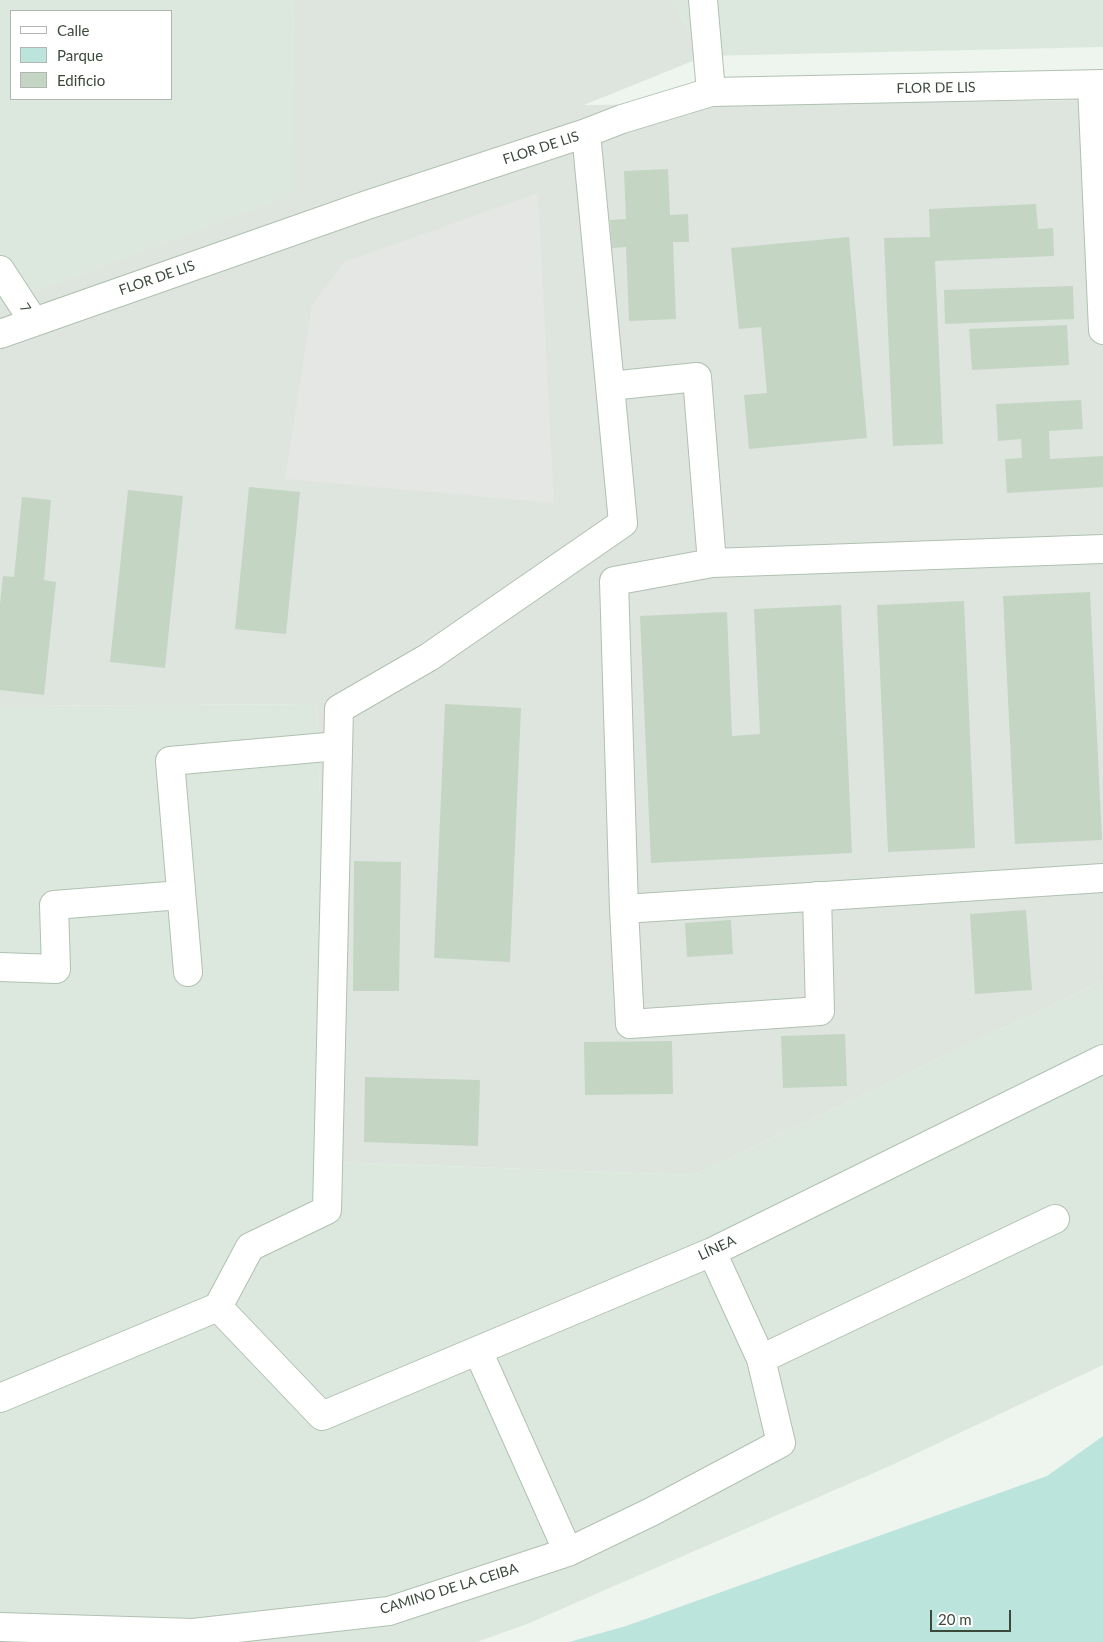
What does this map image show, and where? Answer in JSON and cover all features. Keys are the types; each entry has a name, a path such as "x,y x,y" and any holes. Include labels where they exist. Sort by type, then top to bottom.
{"street":[{"path":"703,0 711,92"},
{"path":"1097,84 1103,330"},
{"name":"FLOR DE LIS","path":"0,334 367,205 586,133 622,118 711,92 1097,84"},
{"path":"0,1398 218,1307 250,1246 327,1210 339,709 430,657 623,523 586,133"},
{"name":"7","path":"0,270 34,322"},
{"path":"610,386 697,377 712,564"},
{"path":"817,896 820,1011 630,1024 624,909 614,581 712,564 1103,548"},
{"path":"188,972 170,761 338,746"},
{"path":"624,909 1103,878"},
{"path":"0,968 56,969 54,905 181,895"},
{"name":"LÍNEA","path":"218,1307 322,1416 712,1252 1103,1059"},
{"path":"712,1252 761,1359 1055,1219"},
{"path":"478,1351 568,1552"},
{"name":"CAMINO DE LA CEIBA","path":"0,1627 193,1633 389,1611 568,1552 651,1512 781,1442 761,1359"}],"shaded area":[{"path":"0,0 294,0 293,195 0,304"},
{"path":"294,0 671,0 705,56 584,105 1103,100 1103,981 694,1175 332,1162 317,704 0,706 0,304 292,195"},
{"path":"671,0 1103,0 1103,47 705,56"},
{"path":"538,193 554,503 285,479 312,305 344,262"},
{"path":"317,704 332,1162 694,1175 1103,981 1103,1365 892,1465 527,1624 477,1642 0,1642 0,706"}],"green space":[{"path":"1103,1436 1103,1642 569,1642 626,1626 1047,1476"}],"building":[{"path":"668,169 670,215 688,214 689,242 673,242 676,319 629,321 626,247 612,248 610,220 626,219 624,171"},
{"path":"1036,204 1038,229 1053,228 1054,256 935,261 943,444 893,446 884,238 930,237 929,209"},
{"path":"849,237 867,438 749,449 744,395 767,393 761,327 739,329 731,248"},
{"path":"1073,286 1074,319 945,324 944,290"},
{"path":"1067,325 1069,365 972,370 969,329"},
{"path":"1081,400 1083,429 1049,431 1050,459 1103,456 1103,487 1007,493 1005,459 1022,458 1021,439 998,441 996,404"},
{"path":"249,487 300,492 286,634 235,629"},
{"path":"128,490 183,496 165,668 110,662"},
{"path":"22,497 51,500 44,580 56,582 44,695 0,690 0,604 3,576 14,577"},
{"path":"1090,592 1102,840 1015,844 1003,596"},
{"path":"964,601 975,848 888,852 877,605"},
{"path":"841,605 852,853 651,863 640,616 727,612 732,736 760,734 754,609"},
{"path":"445,704 521,708 510,962 434,958"},
{"path":"354,861 401,862 399,991 353,991"},
{"path":"1026,910 1032,990 975,994 970,914"},
{"path":"731,920 733,954 687,957 685,923"},
{"path":"845,1034 847,1086 783,1088 781,1036"},
{"path":"672,1041 673,1094 585,1095 584,1042"},
{"path":"365,1077 480,1080 478,1146 364,1142"}]}
